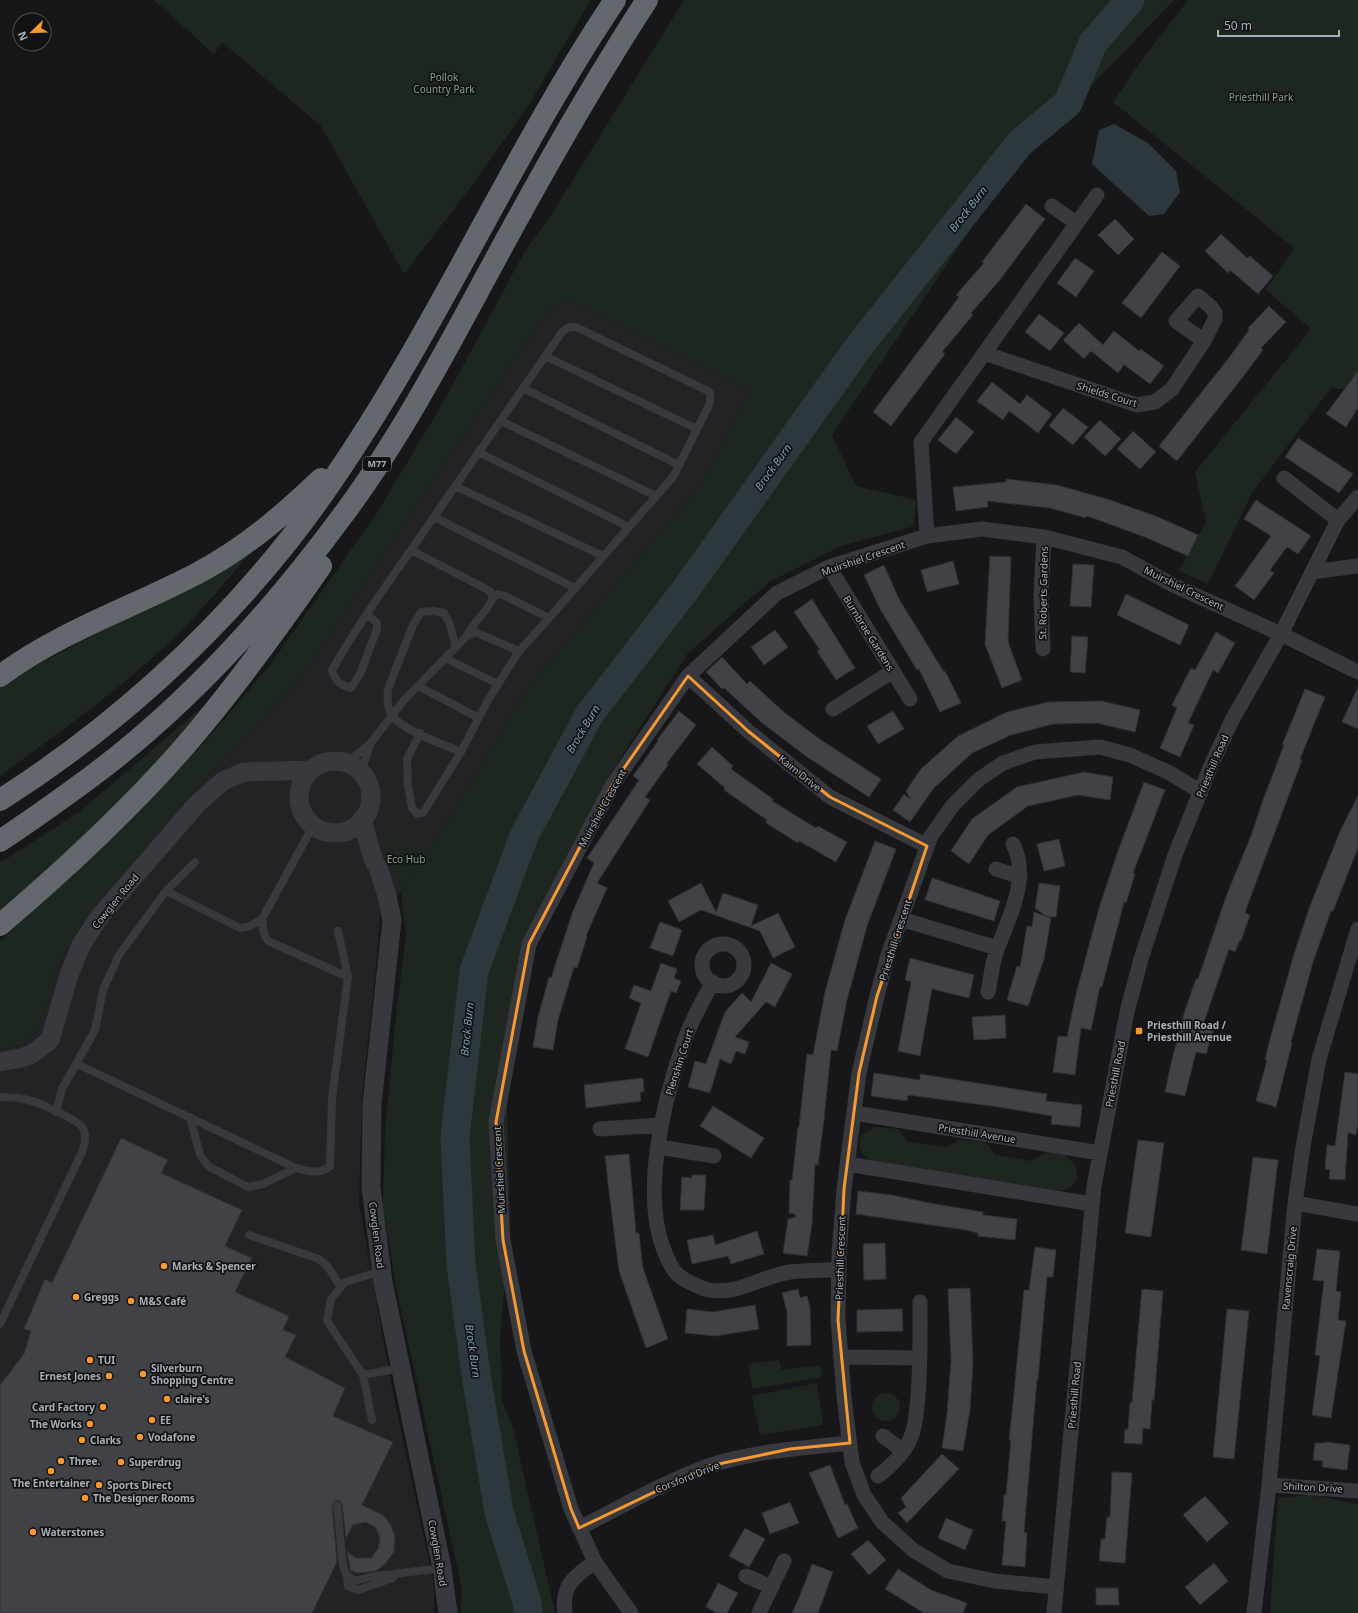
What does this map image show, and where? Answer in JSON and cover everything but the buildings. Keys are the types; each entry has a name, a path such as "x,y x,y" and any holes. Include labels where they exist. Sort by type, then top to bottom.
{"highway":[{"name":"M77","path":"0,800 94,732 181,657 237,599 280,551 358,442 405,366 578,57 615,0"},
{"name":"M77","path":"0,841 82,784 120,754 204,679 283,592 347,510 390,445 434,371 583,104 648,0"},
{"path":"0,676 57,641 196,574 252,540 278,519 358,442"},
{"path":"0,925 67,865 146,788 214,711 321,567 390,445"}],"street":[{"path":"927,536 921,442 1097,195"},
{"path":"1052,206 1076,223"},
{"name":"Shields Court","path":"984,353 1137,405 1155,402 1172,389 1204,341"},
{"path":"1284,478 1338,520"},
{"name":"Priesthill Road","path":"1054,1613 1092,1204 1100,1153 1127,1012 1175,855 1200,792 1232,720 1281,634 1338,520 1358,497"},
{"name":"Muirshiel Crescent","path":"631,1613 595,1562 570,1509 524,1351 502,1240 496,1122 529,944 613,784 688,676 777,593 829,568 927,536 982,529 1044,537 1122,557 1173,585 1281,634 1358,672"},
{"name":"St. Roberts Gardens","path":"1043,649 1041,595 1044,537"},
{"path":"1312,572 1358,566"},
{"name":"Burnbrae Gardens","path":"829,568 910,699"},
{"path":"833,709 892,671"},
{"name":"Kaim Drive","path":"688,676 748,731 830,797 927,846"},
{"name":"Priesthill Crescent","path":"1056,1587 994,1581 948,1571 914,1550 882,1522 864,1495 852,1462 838,1320 839,1269 847,1164 859,1073 876,996 901,918 931,836 954,805 978,780 1003,763 1035,752 1100,747 1130,755 1163,770 1200,792"},
{"path":"333,761 346,763 361,773 367,781 370,791 368,811 362,819 353,827 342,832 332,833 313,826 302,811 299,794 304,777 310,770 321,764 333,761"},
{"name":"Cowglen Road","path":"2,1061 21,1058 32,1054 50,1040 69,975 81,945 100,916 197,804 223,781 244,772 310,770"},
{"path":"266,771 299,794"},
{"name":"Cowglen Road","path":"362,819 372,856 379,870 387,896 392,920 372,1104 371,1187 382,1271 442,1568 448,1613"},
{"name":"Cowglen Road","path":"342,832 372,856"},
{"path":"988,992 997,948 1005,931 1020,877 1018,854 1014,844"},
{"path":"996,869 1020,877"},
{"path":"901,918 997,948"},
{"name":"Ravenscraig Drive","path":"1254,1613 1269,1485 1295,1203 1319,1059 1358,929"},
{"name":"Plenshin Court","path":"713,982 696,1012 683,1044 668,1090 661,1125 654,1190 656,1221 662,1246 670,1265 678,1275 706,1289 723,1290 730,1290 790,1272 839,1269"},
{"name":"Priesthill Avenue","path":"854,1113 1100,1153"},
{"path":"600,1130 661,1125"},
{"path":"658,1147 714,1156"},
{"path":"847,1164 1092,1204"},
{"path":"1295,1203 1358,1214"},
{"path":"878,1476 903,1452 915,1425 920,1358 920,1302"},
{"path":"841,1357 920,1358"},
{"path":"883,1436 903,1452"},
{"name":"Corsford Drive","path":"579,1528 661,1487 709,1466 790,1449 850,1443"},
{"name":"Shilton Drive","path":"1269,1485 1358,1491"},
{"path":"759,1613 784,1561"},
{"path":"565,1613 564,1605 567,1587 574,1577 595,1562"},
{"path":"746,1576 772,1587"}],"lane":[{"path":"367,614 377,623 377,629 360,674 351,688 342,686 335,679 332,670 349,640 545,356 562,332 569,327 576,327 710,392 710,403 673,476 549,618 518,651 461,752 423,813 417,814 412,808 408,786 408,759 420,733"},
{"path":"545,356 697,430"},
{"path":"523,388 679,465"},
{"path":"501,420 656,496"},
{"path":"478,452 629,527"},
{"path":"455,486 603,556"},
{"path":"434,517 575,588"},
{"path":"411,550 490,591 493,598"},
{"path":"466,637 471,625 489,608 493,598 498,594 549,618"},
{"path":"456,647 449,622 444,613 434,611 421,612 413,625 388,689 387,699 392,715 402,725 461,752"},
{"path":"346,763 370,744 392,715 418,686 466,637 475,632 518,651"},
{"path":"446,658 498,684"},
{"path":"418,686 479,718"},
{"path":"361,773 370,744"},
{"path":"166,891 240,928 248,927 262,919 313,826"},
{"path":"56,1112 62,1089 95,1030 103,990 119,955 166,891 195,862"},
{"path":"262,919 264,934 268,940 348,977"},
{"path":"77,1064 296,1168 316,1172 327,1169 330,1166 332,1098 348,977 338,931"},
{"path":"0,1097 30,1100 76,1120 86,1135 86,1143 0,1324"},
{"path":"190,1117 200,1154 208,1166 248,1187 263,1184 296,1168"},
{"path":"248,1235 319,1260 328,1266 343,1285"},
{"path":"372,1420 363,1375 327,1321 331,1299 343,1285 382,1271"},
{"path":"363,1375 401,1368"},
{"path":"337,1506 343,1566 347,1576 355,1581 369,1577 442,1568"}],"highlighted area":[{"path":"688,676 748,731 830,797 927,846 877,996 859,1073 844,1189 838,1320 850,1443 790,1449 709,1466 579,1528 571,1509 524,1351 503,1240 496,1122 529,944 613,784"}],"shaded area":[{"path":"1114,124 1148,143 1176,171 1180,192 1164,214 1149,216 1092,164 1099,130"},
{"path":"565,299 750,392 702,483 528,687 436,840 401,892 380,914 377,959 362,1096 359,1204 393,1393 434,1585 434,1613 0,1613 0,1049 22,1046 42,1026 56,970 87,916 211,773 301,678 546,313"}],"green space":[{"name":"Pollok Country Park","path":"154,0 591,0 528,106 476,180 404,274 321,126 222,42 214,54"},
{"path":"684,0 1174,0 1011,169 832,435 856,486 916,500 914,526 841,546 769,582 688,653 609,776 538,937 507,1100 510,1226 500,1337 502,1400 513,1428 555,1613 461,1613 462,1589 397,1292 383,1207 385,1132 395,1025 406,934 401,892 436,840 528,687 702,483 750,392 565,299 546,313 301,678 211,773 87,916 56,970 42,1026 22,1046 2,1049 0,1049 0,941 125,827 203,744 270,665 375,516 444,401 524,253 553,212"},
{"name":"Priesthill Park","path":"1188,0 1358,0 1358,390 1331,388 1252,493 1208,584 1179,571 1206,522 1195,472 1311,329 1266,290 1294,248 1113,102 1141,61"},
{"path":"250,553 195,616 172,640 141,668 102,700 0,776 0,687 39,664"},
{"path":"205,705 150,770 83,840 0,912 0,863 79,812"},
{"name":"Eco Hub","path":"384,831 425,853 401,892"},
{"path":"875,1127 898,1129 908,1142 947,1147 959,1139 986,1143 995,1155 1032,1161 1046,1152 1065,1155 1076,1165 1077,1179 1072,1186 1062,1191 871,1162 862,1153 860,1140 861,1135"},
{"path":"779,1360 782,1370 820,1365 822,1377 753,1389 748,1364"},
{"path":"817,1383 823,1425 760,1435 752,1396"},
{"path":"886,1393 896,1397 900,1407 896,1417 886,1421 876,1417 872,1407 876,1397"},
{"path":"1308,1495 1358,1504 1358,1613 1270,1613 1278,1498"}],"waterway":[{"name":"Brock Burn","path":"528,1613 527,1602 499,1512 477,1381 461,1265 455,1137 474,971 524,836 589,715 683,593 860,345 1020,143 1068,103 1093,43 1130,0"}],"place":[{"name":"Priesthill Road / Priesthill Avenue","path":"1139,1031"},
{"name":"Marks & Spencer","path":"164,1266"},
{"name":"Greggs","path":"76,1297"},
{"name":"M&S Café","path":"131,1301"},
{"name":"TUI","path":"90,1360"},
{"name":"Silverburn Shopping Centre","path":"143,1374"},
{"name":"Ernest Jones","path":"109,1376"},
{"name":"claire's","path":"167,1399"},
{"name":"Card Factory","path":"103,1407"},
{"name":"EE","path":"152,1420"},
{"name":"The Works","path":"90,1424"},
{"name":"Vodafone","path":"140,1437"},
{"name":"Clarks","path":"82,1440"},
{"name":"Three.","path":"61,1461"},
{"name":"Superdrug","path":"121,1462"},
{"name":"The Entertainer","path":"51,1471"},
{"name":"Sports Direct","path":"99,1485"},
{"name":"The Designer Rooms","path":"85,1498"},
{"name":"Waterstones","path":"33,1532"}]}
